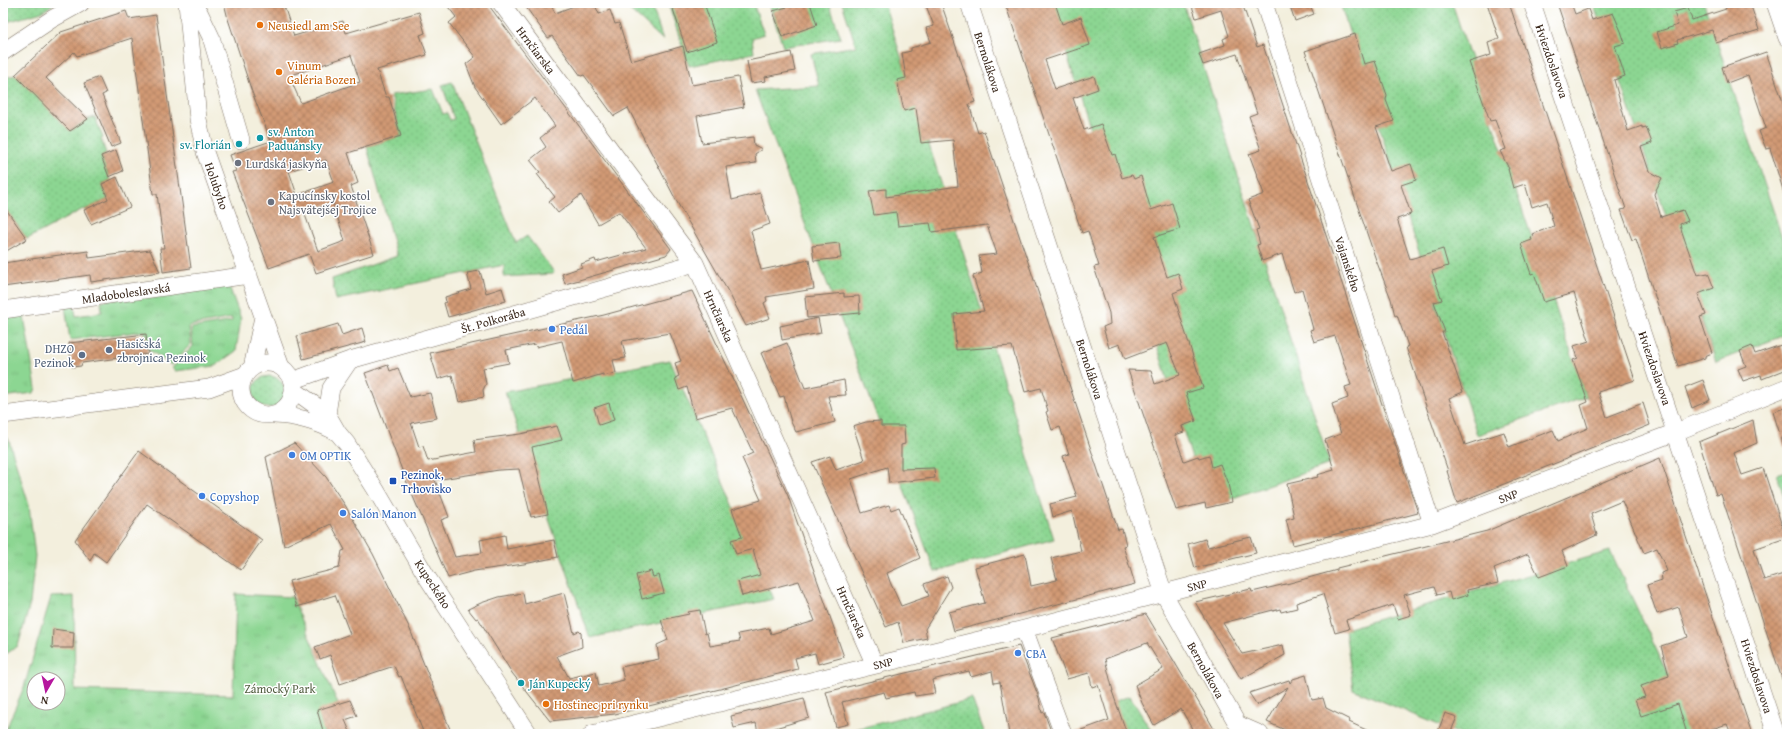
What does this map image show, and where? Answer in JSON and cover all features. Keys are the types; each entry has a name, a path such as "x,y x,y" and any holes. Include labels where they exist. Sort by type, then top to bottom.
{"street":[{"path":"3,52 52,19 81,3"},
{"path":"187,3 199,12 211,37 241,140"},
{"name":"Holubyho","path":"187,3 197,112 205,152 281,367"},
{"name":"Hrnčiarska","path":"501,3 695,263 876,665"},
{"name":"Bernolákova","path":"969,3 1164,594 1240,729"},
{"name":"Vajanského","path":"1264,3 1432,524"},
{"name":"Hviezdoslavova","path":"1532,3 1776,734"},
{"path":"1775,3 1787,38"},
{"name":"Št. Polkorába","path":"293,386 350,360 695,263"},
{"name":"Mladoboleslavská","path":"3,310 249,275"},
{"path":"263,317 248,372 242,381 241,392 245,404 249,409 260,415 298,417 310,420 338,433"},
{"path":"327,414 331,388 350,360"},
{"path":"3,415 214,387 248,372 263,363 276,364 281,367 288,373 293,386 292,397 286,408 274,415"},
{"name":"Kupeckého","path":"293,386 327,414 360,465 427,577 529,734"},
{"path":"214,387 245,404"},
{"name":"SNP","path":"592,734 1164,594 1432,524 1676,432 1787,388"},
{"path":"1024,629 1063,734"},
{"path":"1240,729 1260,734"}],"green space":[{"path":"3,3 55,3 42,12 3,23"},
{"path":"622,3 651,3 663,40"},
{"path":"668,3 741,3 742,6 753,3 764,34 752,38 754,53 689,66"},
{"path":"769,3 829,3 841,38 783,47"},
{"path":"842,3 884,3 1054,539 935,572 755,90 819,86 811,54 856,46"},
{"path":"1051,3 1183,3 1330,464 1207,507"},
{"path":"1340,3 1452,3 1586,397 1477,435"},
{"path":"1593,3 1704,3 1787,252 1787,334 1716,362"},
{"path":"15,75 70,131 88,119 95,117 103,138 101,139 106,153 101,156 110,180 102,184 108,199 84,210 83,209 27,239 3,205 3,78"},
{"path":"452,82 516,243 527,236 554,272 553,274 504,277 504,265 336,300 332,279 397,256 367,147 401,136 391,95 433,89 443,114 447,113 450,120 454,119 442,85"},
{"path":"228,283 241,319 236,351 215,366 175,371 172,368 193,346 191,328 232,321 232,318 189,326 191,344 171,365 147,348 145,331 70,340 65,306 74,305 76,316 102,312 101,301"},
{"path":"23,310 36,388 34,393 3,397 3,315"},
{"path":"670,360 774,599 590,638 505,392"},
{"path":"266,376 272,376 282,383 285,392 284,398 278,405 272,408 266,408 256,401 253,395 253,389 260,379"},
{"path":"8,438 29,505 35,556 30,604 18,646 3,656 3,439"},
{"path":"1787,471 1787,507 1777,474"},
{"path":"1610,551 1696,734 1460,734 1353,689 1345,629"},
{"name":"Zámocký Park","path":"236,594 292,597 351,734 4,734 26,680 26,711 66,711 66,671 29,671 51,597 74,596 75,690 233,695"},
{"path":"1130,696 1153,734 1119,734 1106,704"},
{"path":"972,699 985,734 837,734"}],"building":[{"path":"224,3 283,3 294,36 343,21 346,33 419,12 425,33 420,35 427,55 377,70 386,97 389,97 401,136 348,153 358,183 351,186 374,254 316,273 309,254 269,268 232,172 236,171 230,155 271,141 252,92","holes":["351,55 360,82 301,103 289,76","326,160 334,182 297,195 289,171","333,203 345,241 318,251 304,212"]},
{"path":"445,3 487,3 671,249 666,255 565,284 562,274 582,267 581,264 595,259 596,262 646,248 619,212 598,224 581,195 558,213 549,202 555,197 537,174 540,172 530,160 546,147 540,138 555,126 535,98 501,124 475,87 466,64 475,57 449,23 456,17"},
{"path":"523,3 550,3 555,13 582,3 594,3 599,14 610,10 615,24 619,23 631,61 683,46 692,85 738,77 744,107 697,116 702,143 753,137 754,145 762,149 755,154 756,163 726,167 732,200 760,193 770,224 751,231 761,270 809,260 814,289 766,297 767,301 764,303 770,318 746,326 677,202 628,108 614,116 584,75 581,76 552,36 548,38"},
{"path":"671,3 704,3 717,42 687,52"},
{"path":"785,3 810,3 817,25 782,37 773,11 787,7"},
{"path":"925,3 941,3 975,102 969,104 978,133 984,131 1118,530 1122,529 1126,545 1123,546 1135,584 954,631 949,612 985,603 975,567 1025,554 1031,586 1057,580 1051,558 1081,551 1072,511 1053,517 1050,504 1077,497 1063,456 1069,454 1060,427 1052,430 1046,412 1048,411 1041,388 1025,392 1012,346 956,350 954,314 984,311 973,276 982,273 979,256 997,254 987,225 932,232 930,223 898,226 896,212 874,215 869,191 886,189 886,197 958,186 953,140 921,143 916,108 904,111 897,80 906,78 902,53 911,51 911,48 931,42 926,28 934,26"},
{"path":"1005,3 1055,3 1062,24 1081,17 1090,45 1045,60 1055,89 1094,76 1098,89 1073,98 1084,130 1101,124 1112,155 1115,154 1122,178 1132,175 1134,179 1141,176 1151,210 1172,203 1180,229 1154,237 1167,277 1178,273 1183,289 1173,293 1203,388 1186,393 1196,421 1182,426 1184,432 1175,435 1184,461 1198,456 1199,458 1209,455 1212,467 1220,464 1228,484 1232,502 1206,508 1205,503 1176,510 1128,370 1151,371 1155,384 1180,375 1167,343 1125,359 1120,344 1109,348 1103,327 1110,324 1109,313 1094,267 1099,266 1088,231 1082,233"},
{"path":"1199,3 1242,3 1257,47 1263,45 1418,513 1293,545 1286,519 1294,517 1287,484 1318,477 1317,475 1334,470 1325,440 1341,434 1332,404 1348,398 1345,387 1351,385 1335,336 1314,342 1310,330 1313,329 1302,289 1294,292 1282,254 1262,261 1257,245 1260,244 1256,230 1259,229 1248,200 1264,194 1249,154 1261,150 1249,116 1257,113 1237,54 1203,65 1199,54 1225,45 1223,39 1229,36 1221,10 1196,18 1192,6"},
{"path":"1289,3 1309,3 1314,14 1295,21"},
{"path":"1487,3 1509,3 1635,380 1598,392 1607,417 1643,403 1650,425 1457,503 1448,471 1406,347 1408,346 1397,315 1395,316 1391,299 1376,260 1305,51 1355,34 1364,64 1375,61 1387,95 1386,100 1394,121 1376,127 1391,171 1411,164 1416,180 1401,185 1411,214 1397,219 1410,259 1443,249 1448,266 1432,271 1442,300 1434,302 1445,332 1442,332 1463,392 1449,398 1465,445 1504,432 1509,447 1553,430 1558,441 1588,428 1581,405 1588,402 1573,360 1578,358 1574,346 1589,341 1574,293 1544,302 1534,273 1531,274 1521,244 1532,240 1531,237 1534,236 1533,234 1554,226 1547,202 1532,207 1525,184 1513,188 1509,169 1500,151 1506,149 1495,120 1490,121 1469,62 1491,55 1488,43 1499,39"},
{"path":"1557,3 1571,3 1575,14 1588,9 1592,20 1613,13 1621,31 1625,43 1615,46 1625,76 1614,80 1628,131 1642,126 1642,128 1646,127 1652,143 1641,147 1649,171 1662,178 1654,194 1661,217 1683,210 1688,221 1680,224 1697,275 1708,273 1714,288 1698,294 1706,315 1700,317 1712,353 1705,356 1705,358 1678,366 1636,239 1632,240 1621,210 1626,209"},
{"path":"1724,3 1750,3 1759,30 1716,43 1712,30 1677,40 1678,43 1662,48 1657,32 1678,25 1674,12 1688,8 1692,20 1726,9"},
{"path":"126,11 129,19 156,15 191,268 163,272 160,248 164,248 157,194 153,194 132,38 77,56 74,52 46,78 88,119 70,131 15,75 61,32"},
{"path":"791,52 795,71 765,77 766,81 751,83 747,61"},
{"path":"1766,52 1787,114 1787,192 1784,193 1770,148 1766,149 1759,131 1766,128 1748,75 1727,83 1722,67"},
{"path":"99,77 106,93 102,95 121,143 111,147 84,83"},
{"path":"116,150 123,171 109,177 101,156"},
{"path":"117,177 130,207 91,224 84,210 108,199 102,184"},
{"path":"3,205 27,239 3,253"},
{"path":"839,243 841,258 814,261 812,246"},
{"path":"150,250 160,272 91,282 90,275 3,287 3,263 88,251 89,258"},
{"path":"480,271 486,293 502,288 506,301 448,317 444,303 446,302 445,297 471,289 467,273"},
{"path":"692,291 788,496 844,657 818,664 815,653 795,658 798,669 615,714 550,721 512,673 478,618 476,619 468,609 499,597 523,593 525,604 564,593 574,633 579,631 581,633 582,647 557,656 569,678 596,672 599,686 624,680 621,667 659,659 657,645 668,640 661,620 700,610 705,634 707,633 710,646 740,641 738,634 769,628 771,634 815,621 799,581 742,596 738,581 760,575 753,549 736,554 731,540 742,537 732,509 761,500 742,458 753,453 732,408 695,418 687,387 679,390 675,378 679,376 675,363 681,361 670,333 622,341 626,358 613,360 616,373 603,376 603,374 573,383 562,341 536,347 535,344 506,350 509,363 483,368 486,384 483,390 484,397 459,402 452,375 438,379 430,353 604,315"},
{"path":"844,293 844,297 859,296 860,313 807,318 805,297"},
{"path":"818,318 821,333 782,340 780,326"},
{"path":"338,324 342,335 362,328 366,342 303,359 297,336"},
{"name":"Hasičská zbrojnica Pezinok","path":"146,334 148,354 82,363 81,366 72,367 69,343"},
{"path":"787,343 805,388 844,380 846,395 828,396 835,422 796,432 791,422 784,396 780,397 761,353"},
{"path":"1781,345 1787,362 1787,369 1762,379 1761,375 1743,381 1738,369 1746,366 1740,351 1752,346 1755,354"},
{"path":"388,365 390,371 398,368 410,397 430,393 437,418 411,423 419,447 423,446 428,461 476,452 474,440 520,434 557,426 562,440 532,447 548,514 531,517 519,469 499,470 435,480 449,517 441,520 455,557 482,553 480,540 505,535 507,549 554,540 558,557 524,564 474,571 448,578 405,478 365,373"},
{"path":"1703,380 1710,400 1692,408 1685,387"},
{"path":"609,403 614,420 599,425 594,408"},
{"path":"1787,407 1787,446 1784,447 1773,412"},
{"path":"1753,420 1757,443 1734,453 1742,475 1763,468 1786,538 1754,549 1764,580 1787,573 1787,685 1784,685 1721,494 1716,495 1699,442"},
{"path":"881,421 881,426 904,426 905,444 901,445 901,469 934,468 935,478 889,483 887,467 851,479 862,513 889,505 891,510 899,507 920,558 887,573 890,582 901,606 929,596 924,584 947,576 951,587 925,629 927,638 904,643 898,622 886,627 812,462 830,456 836,470 864,460 853,426 866,422"},
{"path":"294,443 326,477 345,505 373,554 409,627 452,734 424,734 401,676 399,677 394,666 340,684 330,655 320,659 315,647 350,634 335,595 297,607 289,581 339,568 342,551 345,550 331,524 284,546 266,457"},
{"path":"139,451 262,540 241,570 147,504 106,562 94,553 90,561 75,540"},
{"path":"1660,458 1752,734 1731,734 1727,724 1697,734 1687,734 1678,704 1641,716 1635,700 1645,697 1641,686 1669,676 1661,646 1688,637 1679,607 1657,614 1647,585 1662,580 1661,573 1667,571 1657,548 1644,553 1622,501 1591,514 1597,535 1562,551 1568,566 1539,577 1528,554 1494,568 1498,583 1467,590 1468,595 1451,600 1449,592 1437,595 1434,587 1404,595 1411,615 1398,619 1393,605 1346,620 1349,629 1335,633 1323,594 1296,603 1297,608 1281,612 1280,609 1273,610 1223,623 1242,654 1283,645 1285,655 1241,679 1195,602 1251,589 1252,592 1290,583 1337,570 1337,568 1487,531"},
{"path":"1251,537 1256,553 1195,568 1188,544 1205,539 1208,547"},
{"path":"651,571 653,577 659,575 664,593 642,599 636,575"},
{"path":"1146,614 1217,734 1195,734 1181,709 1154,725 1142,703 1135,685 1163,669 1147,643 1105,659 1112,691 1127,734 1077,734 1076,732 1109,720 1098,685 1092,687 1089,673 1067,679 1052,638"},
{"path":"53,629 74,632 73,648 52,648"},
{"path":"1019,646 1039,698 1042,713 1044,712 1052,734 1041,734 1040,731 1029,733 1028,730 1009,734 1000,682 994,683 992,671 971,677 969,671 932,680 935,693 915,696 914,692 886,698 884,692 842,702 848,724 836,727 826,692"},
{"path":"1306,675 1312,700 1323,698 1326,708 1350,720 1349,722 1375,734 1294,734 1267,722 1288,687 1257,705 1249,693 1289,680 1290,683 1293,679"},
{"path":"804,698 809,718 758,733 756,723 734,728 731,716"},
{"path":"350,700 357,716 345,720 351,734 324,734 317,710"},
{"path":"1445,713 1457,717 1450,734 1437,734"}],"place":[{"name":"Neusiedl am See","path":"260,25"},
{"name":"Vinum Galéria Bozen","path":"279,72"},
{"name":"sv. Anton Paduánsky","path":"260,138"},
{"name":"sv. Florián","path":"239,144"},
{"name":"Lurdská jaskyňa","path":"238,163"},
{"name":"Kapucínsky kostol Najsvätejšej Trojice","path":"271,202"},
{"name":"Pedál","path":"552,329"},
{"name":"Hasičská zbrojnica Pezinok","path":"109,350"},
{"name":"DHZO Pezinok","path":"82,355"},
{"name":"OM OPTIK","path":"292,455"},
{"name":"Pezinok, Trhovisko","path":"393,481"},
{"name":"Copyshop","path":"202,496"},
{"name":"Salón Manon","path":"343,513"},
{"name":"CBA","path":"1018,653"},
{"name":"Ján Kupecký","path":"521,683"},
{"name":"Hostinec pri rynku","path":"546,704"}]}
